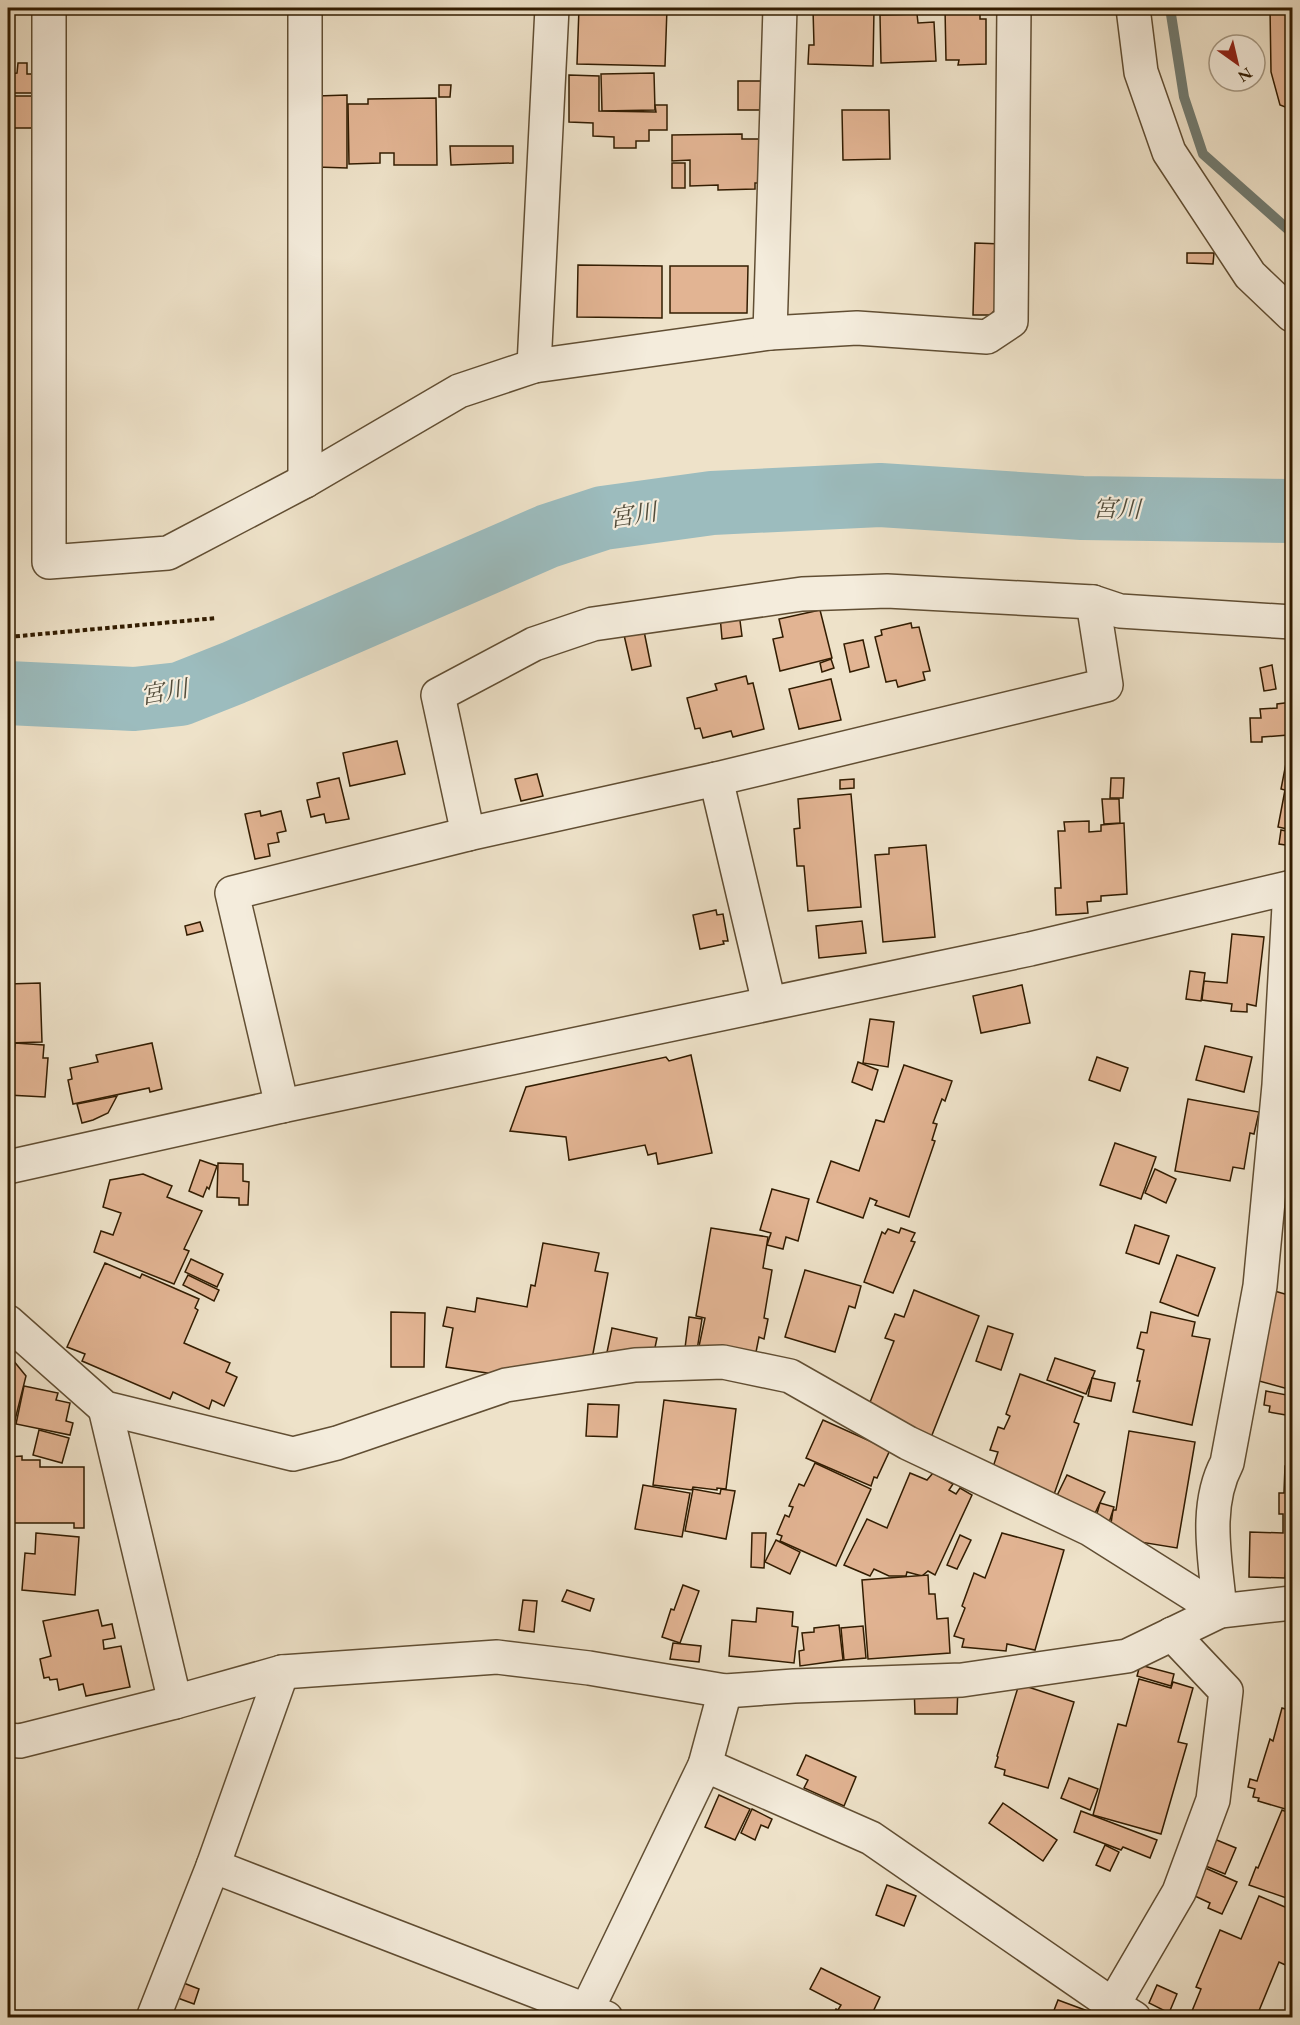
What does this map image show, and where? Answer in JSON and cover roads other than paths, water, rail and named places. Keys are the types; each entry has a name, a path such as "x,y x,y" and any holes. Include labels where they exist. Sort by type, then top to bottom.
{"street":[{"path":"49,8 49,562 168,553 305,481 459,391 534,366 770,333 857,328 987,337 1011,321 1014,8"},
{"path":"305,8 305,481"},
{"path":"534,366 552,8"},
{"path":"770,333 780,8"},
{"path":"1133,8 1141,72 1169,152 1250,275 1293,315"},
{"path":"468,834 438,695 534,644 593,624 802,594 887,591 1094,602 1120,611 1293,622"},
{"path":"282,1106 232,893 468,834 717,779 1106,685 1094,602"},
{"path":"717,779 768,1003"},
{"path":"8,1167 282,1106 1030,949 1291,888 1279,1084 1260,1286 1227,1463 1220,1476 1212,1518 1220,1611"},
{"path":"8,1322 105,1408 293,1454 337,1443 506,1385 634,1365 723,1362 790,1376 908,1443 1090,1529 1220,1611"},
{"path":"105,1408 175,1702"},
{"path":"8,1740 20,1741 282,1672 497,1657 589,1668 725,1691 962,1680 1127,1656 1220,1611 1293,1603"},
{"path":"705,1765 872,1838 1124,2011 1179,1892 1213,1800 1226,1691 1172,1634"},
{"path":"153,2018 213,1866 282,1672"},
{"path":"213,1866 592,2015 705,1765 725,1691"}],"waterway":[{"path":"1170,8 1184,97 1203,154 1292,233"},
{"name":"宮川","path":"8,693 134,699 180,694 548,536 603,518 712,503 880,495 1082,508 1292,511"}]}
